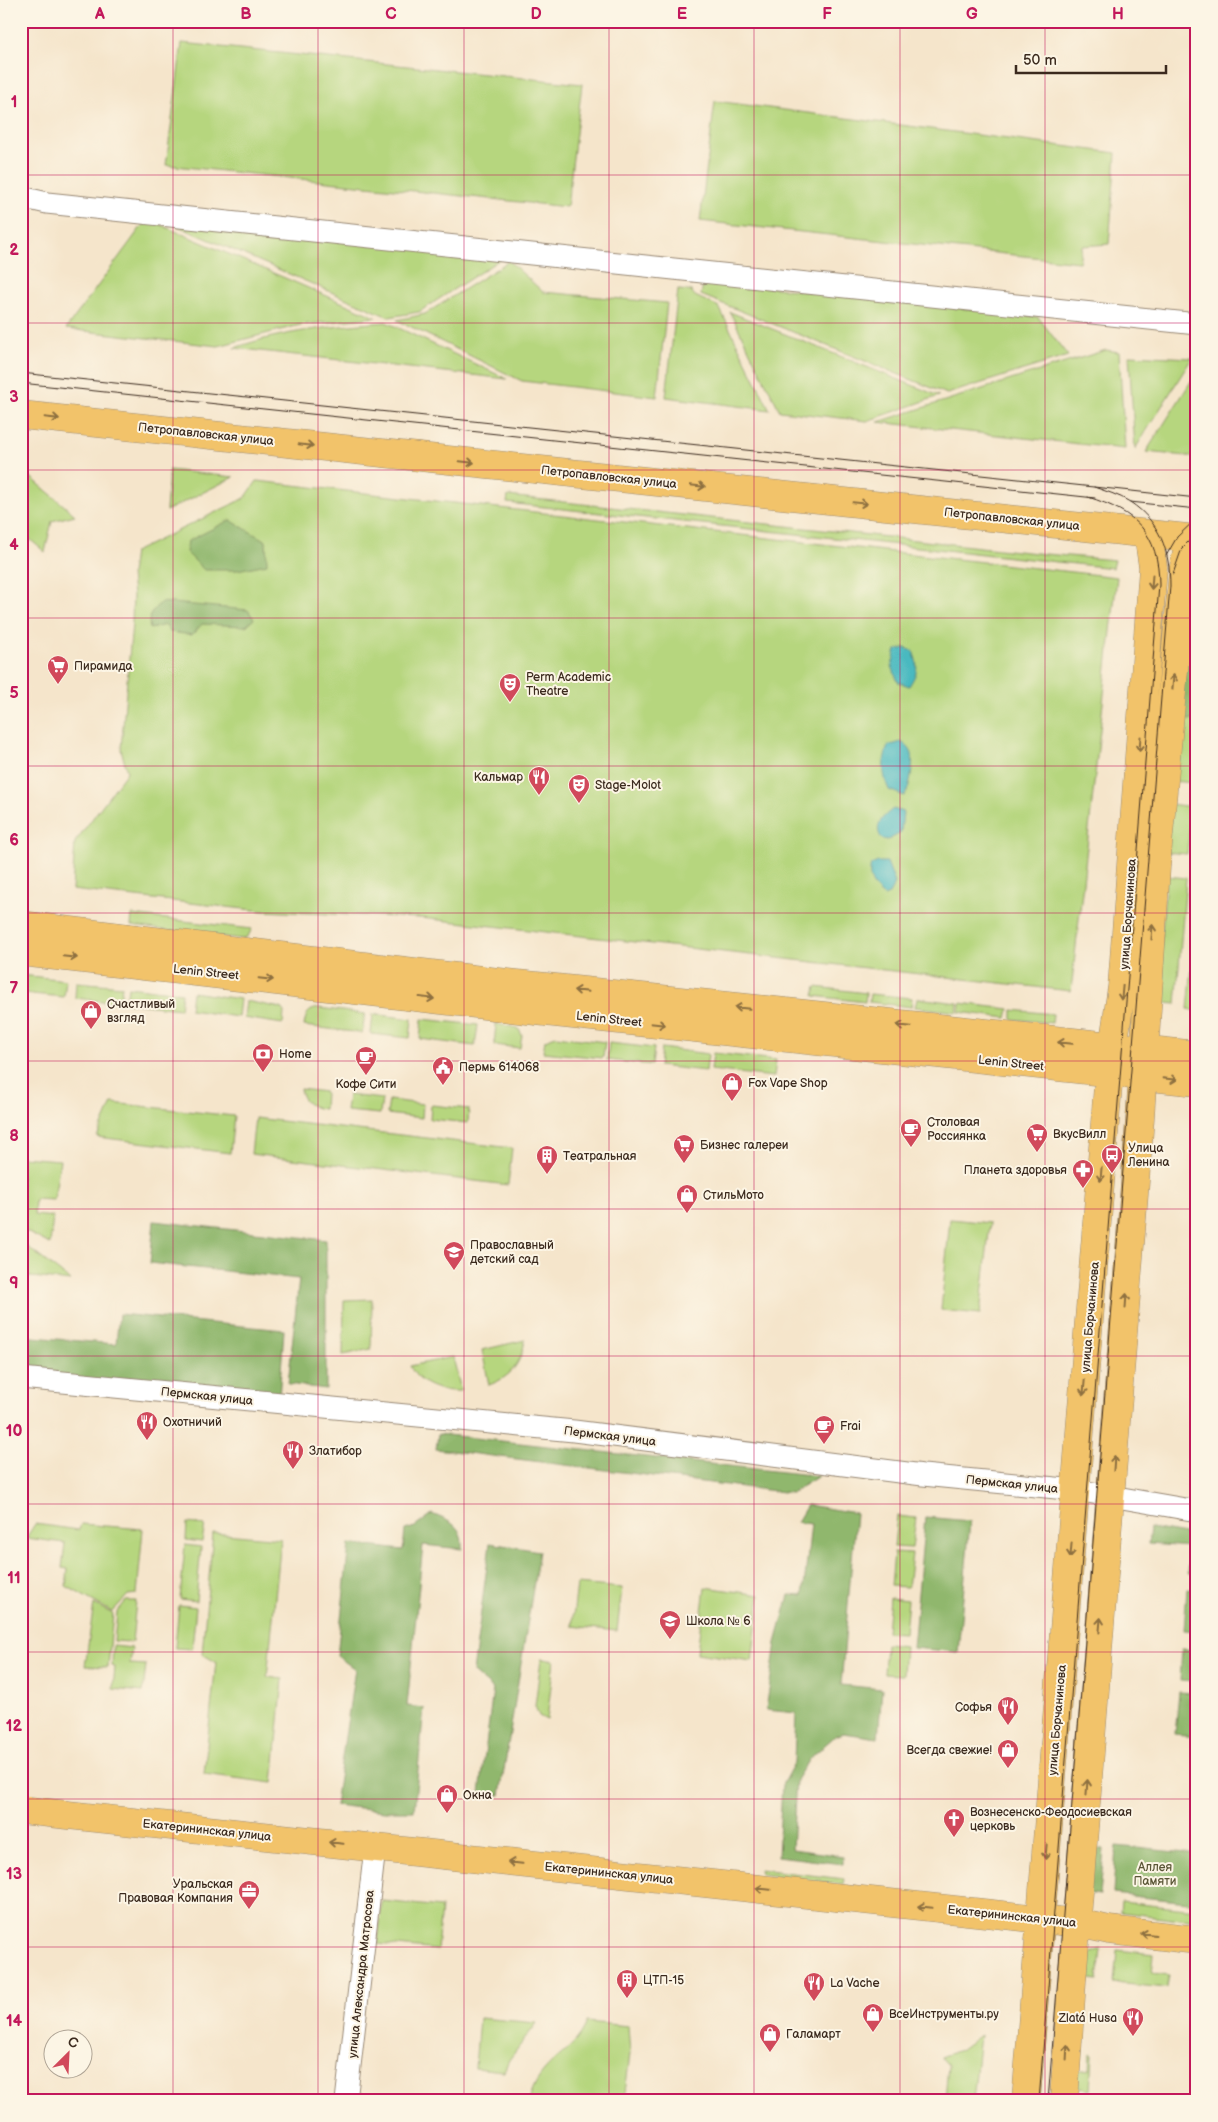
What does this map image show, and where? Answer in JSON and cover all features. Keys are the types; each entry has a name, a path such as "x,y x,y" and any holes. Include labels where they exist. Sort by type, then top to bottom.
{"main road":[{"name":"Петропавловская улица","path":"21,415 1193,539"},
{"name":"улица Борчанинова","path":"1026,2101 1112,1060 1122,987 1153,567 1148,534"},
{"name":"улица Борчанинова","path":"1064,2101 1089,1756 1112,1497 1144,1063 1156,867 1183,571 1193,539"},
{"name":"Lenin Street","path":"21,925 500,982 1112,1060"},
{"name":"Lenin Street","path":"21,952 526,1010 1144,1063 1197,1056"},
{"name":"Lenin Street","path":"1144,1063 1197,1082"},
{"name":"Екатерининская улица","path":"21,1810 1078,1923 1109,1930 1197,1940"}],"street":[{"path":"21,197 47,203 1197,324"},
{"name":"Пермская улица","path":"21,1378 435,1416 574,1431 923,1475 1076,1490 1197,1511"},
{"name":"улица Александра Матросова","path":"346,2101 376,1848"}],"green space":[{"path":"182,43 582,84 567,207 166,165"},
{"path":"715,101 1116,153 1109,244 1082,246 1079,262 700,221"},
{"path":"147,219 376,317 300,325 218,346 66,329"},
{"path":"173,224 502,258 419,312 389,317"},
{"path":"509,261 543,292 667,303 657,397 522,381 397,320 425,314"},
{"path":"704,280 1038,317 1068,356 947,394 701,295"},
{"path":"678,290 691,291 695,296 719,307 770,410 666,397"},
{"path":"730,312 939,396 867,421 780,411"},
{"path":"386,322 507,379 234,348 290,333"},
{"path":"1106,350 1119,352 1125,449 878,422"},
{"path":"1129,355 1192,358 1135,449"},
{"path":"1197,372 1197,457 1146,452"},
{"path":"169,470 234,477 166,511"},
{"path":"27,474 75,515 52,521 45,552 21,532 21,478"},
{"path":"257,481 1117,577 1071,991 421,918 263,911 72,890 75,842 127,772 121,749 132,624 133,596 131,574 134,552 245,498"},
{"path":"508,496 1115,560 1113,568 507,503"},
{"path":"230,520 266,541 267,564 237,570 204,570 186,552 188,541"},
{"path":"1195,583 1197,584 1197,720 1176,719"},
{"path":"161,602 248,610 254,619 246,626 202,624 192,635 170,632 165,625 150,629 149,621 151,614"},
{"path":"1176,719 1197,720 1196,783 1170,781"},
{"path":"1170,804 1192,807 1187,854 1165,852"},
{"path":"1166,876 1186,878 1176,1004 1157,1002"},
{"path":"132,915 252,929 248,936 243,939 131,926"},
{"path":"1197,915 1197,1011 1188,1009"},
{"path":"21,975 66,980 64,997 21,993"},
{"path":"76,982 122,986 120,1003 75,998"},
{"path":"128,987 182,993 180,1009 126,1003"},
{"path":"816,987 866,993 865,1002 814,996"},
{"path":"192,992 240,999 238,1017 190,1010"},
{"path":"870,994 912,998 911,1007 869,1002"},
{"path":"917,998 958,1003 957,1012 915,1007"},
{"path":"246,1001 281,1008 284,1012 283,1024 244,1018"},
{"path":"960,1003 1009,1009 1007,1018 959,1012"},
{"path":"319,1008 365,1014 362,1033 304,1026 308,1013"},
{"path":"1012,1010 1053,1014 1052,1023 1012,1019"},
{"path":"373,1014 412,1019 410,1038 371,1034"},
{"path":"422,1019 478,1025 475,1046 420,1039"},
{"path":"496,1024 518,1028 522,1035 520,1048 494,1045"},
{"path":"556,1036 605,1042 603,1058 543,1052 545,1040"},
{"path":"609,1043 654,1048 652,1065 607,1060"},
{"path":"661,1048 708,1054 706,1071 659,1066"},
{"path":"713,1053 776,1060 774,1077 711,1070"},
{"path":"300,1089 325,1092 324,1109 308,1104"},
{"path":"348,1095 382,1099 380,1114 346,1111"},
{"path":"389,1100 423,1104 422,1118 387,1114"},
{"path":"112,1103 234,1116 230,1153 97,1137"},
{"path":"431,1105 469,1109 468,1123 430,1119"},
{"path":"255,1118 512,1148 508,1185 251,1154"},
{"path":"21,1157 60,1160 54,1200 35,1199 34,1215 53,1217 50,1244 21,1229"},
{"path":"950,1219 990,1223 980,1314 941,1310"},
{"path":"154,1221 326,1240 326,1389 288,1384 299,1279 150,1263"},
{"path":"21,1242 71,1281 21,1276"},
{"path":"372,1299 371,1349 343,1355 344,1300"},
{"path":"119,1314 284,1330 279,1398 21,1375 21,1336 116,1344"},
{"path":"525,1340 521,1356 514,1368 509,1374 489,1385 482,1350"},
{"path":"453,1357 461,1391 438,1389 431,1386 419,1378 410,1366"},
{"path":"438,1434 819,1476 791,1493 436,1449"},
{"path":"807,1505 856,1513 841,1685 882,1689 878,1738 844,1733 835,1736 809,1759 796,1780 792,1849 843,1856 843,1864 778,1856 782,1785 794,1763 796,1713 766,1710 776,1643 789,1595 803,1596 811,1524 797,1522"},
{"path":"432,1514 450,1522 458,1529 462,1541 462,1549 423,1545 407,1706 424,1708 414,1811 385,1811 335,1805 355,1669 337,1656 349,1544 403,1550 405,1530 415,1527"},
{"path":"897,1516 916,1518 912,1548 894,1547"},
{"path":"925,1517 970,1521 958,1652 913,1648"},
{"path":"187,1523 205,1525 202,1542 186,1540"},
{"path":"35,1524 79,1530 81,1524 143,1529 137,1594 128,1595 112,1612 66,1586 68,1569 62,1568 65,1543 26,1538"},
{"path":"1150,1528 1197,1536 1197,1574 1188,1573 1190,1547 1148,1544"},
{"path":"213,1533 281,1539 267,1677 283,1679 273,1783 204,1774 216,1662 202,1654"},
{"path":"490,1543 539,1551 500,1795 480,1793 493,1689 473,1672"},
{"path":"185,1545 201,1547 196,1601 180,1599"},
{"path":"894,1553 912,1554 908,1587 891,1586"},
{"path":"577,1584 622,1588 617,1631 572,1626"},
{"path":"705,1587 760,1595 752,1661 697,1653"},
{"path":"1187,1589 1197,1590 1197,1631 1184,1630"},
{"path":"890,1598 908,1600 905,1633 887,1632"},
{"path":"126,1601 136,1601 132,1642 114,1641 117,1612"},
{"path":"94,1604 113,1614 108,1667 85,1666"},
{"path":"179,1605 196,1607 192,1649 175,1648"},
{"path":"886,1644 905,1646 903,1675 884,1674"},
{"path":"113,1646 132,1648 130,1664 146,1665 143,1692 113,1689 115,1667 112,1666"},
{"path":"1182,1649 1197,1650 1197,1682 1180,1681"},
{"path":"541,1659 554,1660 547,1720 539,1716 535,1706"},
{"path":"1179,1692 1197,1693 1197,1736 1175,1734"},
{"name":"Аллея Памяти","path":"1116,1846 1197,1854 1197,1903 1113,1894"},
{"path":"1088,1848 1104,1849 1100,1895 1084,1893"},
{"path":"759,1869 844,1879 843,1884 760,1874"},
{"path":"382,1901 441,1907 437,1950 378,1944"},
{"path":"1121,1902 1197,1910 1197,1921 1120,1912"},
{"path":"1101,1949 1098,1980 1084,1978 1089,1954"},
{"path":"1117,1950 1154,1954 1152,1973 1169,1975 1167,1988 1114,1983"},
{"path":"479,2018 537,2023 509,2060 504,2071 475,2068"},
{"path":"587,2022 628,2026 630,2054 624,2101 529,2101 540,2076 574,2043"},
{"path":"980,2035 973,2101 945,2101 948,2065 941,2057 960,2050"},
{"path":"1090,2054 1092,2055 1090,2090 1075,2087 1076,2071 1089,2069"}],"water":[{"path":"905,648 913,651 917,665 916,673 909,686 898,682 892,666 896,650"},
{"path":"901,742 909,748 912,754 910,782 904,796 889,790 884,768 888,746"},
{"path":"893,809 903,812 901,833 888,840 882,839 878,830 880,822"},
{"path":"878,862 887,862 895,883 889,894 884,896 877,890 870,878 871,865"}],"tram line":[{"path":"21,373 1197,498"},
{"path":"21,383 1095,498"},
{"path":"1048,2101 1170,586 1168,561 1156,528 1130,502 1094,487"},
{"path":"1039,2101 1159,585 1155,551 1142,527 1119,510 1088,497"},
{"path":"1130,502 1197,509"},
{"path":"1166,556 1177,537 1197,518"},
{"path":"1173,574 1182,548 1197,533"}],"place":[{"name":"Пирамида","path":"58,685"},
{"name":"Perm Academic Theatre","path":"510,703"},
{"name":"Кальмар","path":"539,796"},
{"name":"Stage-Molot","path":"579,804"},
{"name":"Счастливый взгляд","path":"91,1030"},
{"name":"Home","path":"263,1073"},
{"name":"Кофе Сити","path":"366,1076"},
{"name":"Пермь 614068","path":"443,1086"},
{"name":"Fox Vape Shop","path":"732,1102"},
{"name":"Столовая Россиянка","path":"911,1148"},
{"name":"ВкусВилл","path":"1037,1153"},
{"name":"Бизнес галереи","path":"684,1164"},
{"name":"Улица Ленина","path":"1112,1174"},
{"name":"Театральная","path":"547,1175"},
{"name":"Планета здоровья","path":"1083,1189"},
{"name":"СтильМото","path":"687,1214"},
{"name":"Православный детский сад","path":"454,1271"},
{"name":"Охотничий","path":"147,1441"},
{"name":"Frai","path":"824,1445"},
{"name":"Златибор","path":"293,1470"},
{"name":"Школа № 6","path":"670,1640"},
{"name":"Софья","path":"1008,1726"},
{"name":"Всегда свежие!","path":"1008,1769"},
{"name":"Окна","path":"447,1814"},
{"name":"Вознесенско-Феодосиевская церковь","path":"954,1838"},
{"name":"Уральская Правовая Компания","path":"249,1910"},
{"name":"ЦТП-15","path":"627,1999"},
{"name":"La Vache","path":"814,2002"},
{"name":"ВсеИнструменты.ру","path":"873,2033"},
{"name":"Zlatá Husa","path":"1133,2037"},
{"name":"Галамарт","path":"770,2053"}]}
